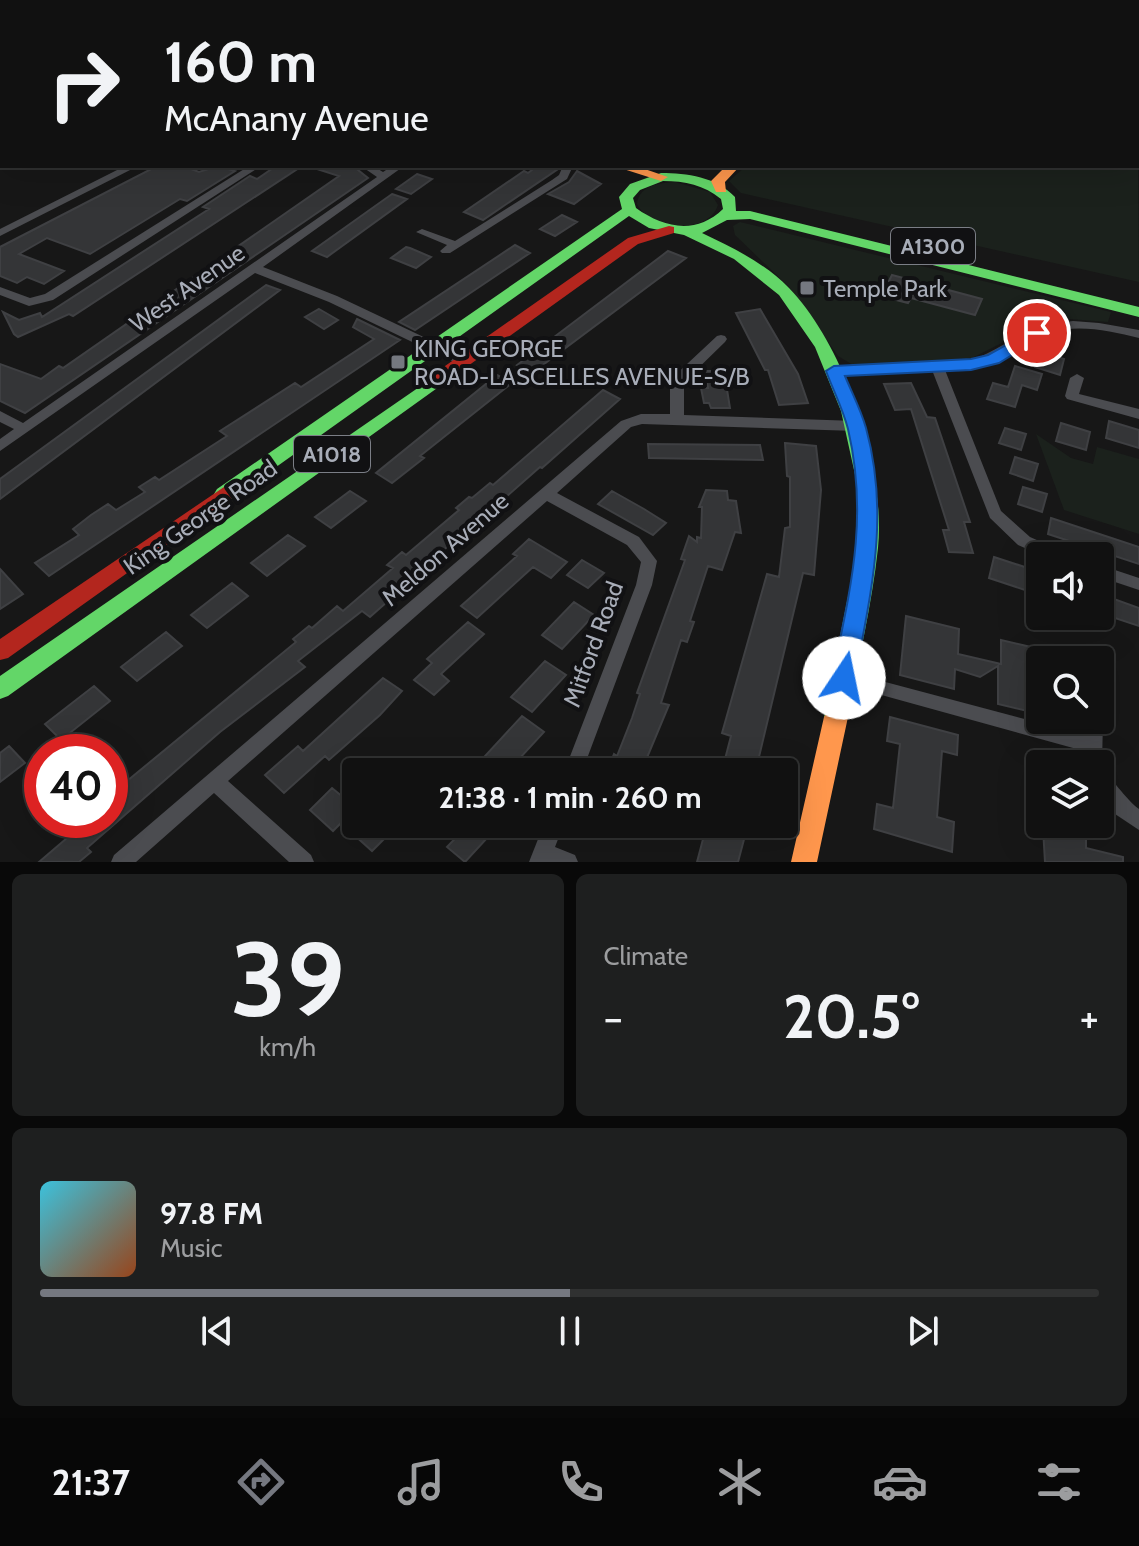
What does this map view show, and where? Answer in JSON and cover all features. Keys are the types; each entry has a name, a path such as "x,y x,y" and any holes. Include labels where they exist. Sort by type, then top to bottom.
{"main road":[{"path":"619,168 629,201 652,226 678,231 729,250 783,290"},
{"path":"627,168 667,177 699,179 724,193"},
{"path":"667,177 689,168"},
{"path":"730,168 718,181 731,203 725,218 729,236 758,261 815,334 856,426 868,487 868,548 844,678 804,862"},
{"name":"King George Road","path":"0,651 618,221 642,182 667,177"},
{"name":"A1300","path":"724,193 1139,296"},
{"name":"A1300","path":"725,218 750,215 1139,312"},
{"name":"King George Road","path":"0,689 633,241 714,225 725,218"}],"street":[{"path":"0,233 129,168"},
{"path":"0,291 29,302 49,297 253,168"},
{"path":"369,168 384,177"},
{"name":"West Avenue","path":"0,446 396,168"},
{"path":"422,232 451,248 556,182 567,168"},
{"path":"254,268 333,299 463,361"},
{"path":"834,371 971,364 993,359 1037,333 1067,326 1112,328 1139,334"},
{"path":"677,419 677,381 721,339"},
{"path":"937,367 995,514 1008,530 1026,542"},
{"path":"1077,378 1072,396 1139,414"},
{"path":"0,416 24,429"},
{"name":"Meldon Avenue","path":"121,862 626,424 641,419 677,419 856,426"},
{"name":"Mitford Road","path":"545,493 633,541 649,561 644,585 578,758"},
{"path":"1114,576 1139,584"},
{"path":"55,613 78,633"},
{"path":"844,678 1079,750"},
{"path":"214,781 304,862"},
{"path":"1114,799 1139,821"},
{"path":"548,838 541,857 568,862"}],"shaded area":[{"path":"744,168 1138,168 1139,282 741,193 729,181"},
{"path":"675,182 710,192 718,205 712,215 691,225 678,226 653,219 637,204 646,189 656,184"},
{"path":"740,222 1111,312 1108,322 1069,319 1035,326 972,358 853,365 838,356 790,288 735,235 733,226"},
{"path":"1036,434 1071,458 1093,464 1097,447 1139,459 1139,534 1064,510"}],"building":[{"path":"153,168 188,168 199,172 225,168 235,171 187,201 180,199 90,254 47,238 19,254 64,271 44,284 27,277 17,283 0,276 0,247"},
{"path":"273,168 299,168 73,316 69,314 18,337 14,334 3,312 19,320 40,313 42,317 209,209 203,207 250,176 257,179"},
{"path":"356,168 368,178 25,413 0,401 0,364 41,379 59,366 63,368 339,176 317,169"},
{"path":"534,168 558,169 483,220 464,212 524,171 528,173"},
{"path":"577,171 601,184 574,204 548,194 569,182"},
{"path":"417,174 432,179 411,194 396,189"},
{"path":"392,194 407,199 327,257 312,251"},
{"path":"562,215 577,222 555,236 540,229"},
{"path":"515,245 530,253 415,330 399,322"},
{"path":"406,247 431,257 416,268 391,258"},
{"path":"668,251 686,258 532,373 517,365"},
{"path":"892,275 982,299 975,315 911,298 908,303 881,296"},
{"path":"266,285 280,290 0,499 0,479"},
{"path":"319,309 338,320 324,329 305,317"},
{"path":"760,309 798,374 808,403 779,405 768,370 765,370 736,313"},
{"path":"357,319 400,340 49,576 35,563 79,535 73,529 91,515 108,504 116,510 145,492 139,487 155,477 159,480 227,436 220,431 295,383 301,387 374,339 353,327"},
{"path":"1039,352 1064,359 1060,375 1035,367"},
{"path":"1015,366 1042,374 1037,390 1022,385 1015,407 987,399 993,383 1008,387"},
{"path":"705,371 724,371 730,408 711,408 709,403 704,403 701,388 708,388"},
{"path":"497,375 512,383 420,456 424,458 392,483 376,473"},
{"path":"911,383 927,417 935,418 970,522 964,522 973,553 949,552 943,530 949,530 911,409 895,410 884,384"},
{"path":"603,390 620,399 542,468 497,505 494,504 435,558 432,556 402,582 406,585 370,617 362,611 298,661 305,667 220,732 128,812 128,780 296,642 293,639 309,626 312,628 337,606 343,611 393,568 387,565 402,552 406,555 459,510 456,508 469,497 472,498 490,483 493,485"},
{"path":"1109,421 1139,430 1139,448 1106,438"},
{"path":"1061,423 1090,432 1086,450 1056,441"},
{"path":"1005,428 1026,434 1021,450 999,443"},
{"path":"785,443 816,446 821,490 814,575 803,573 759,758 725,758 731,736 722,733 767,574 779,577 785,528 790,527 790,477 787,476"},
{"path":"648,444 760,445 763,460 649,458"},
{"path":"1015,457 1038,464 1033,481 1010,473"},
{"path":"1023,487 1047,494 1042,512 1018,504"},
{"path":"706,490 727,491 728,500 736,501 741,533 735,532 722,570 708,566 690,621 694,622 687,642 681,640 661,703 669,705 647,758 612,758 614,754 617,756 632,718 640,694 637,693 685,560 681,559 689,536 697,542 697,537 701,538 702,507 699,507"},
{"path":"350,491 366,501 331,528 315,517"},
{"path":"612,491 666,523 653,535 598,504"},
{"path":"1051,518 1139,547 1139,564 1114,556 1114,542 1072,542 1048,534"},
{"path":"288,535 305,546 267,576 251,563"},
{"path":"529,539 567,562 551,578 533,567 477,618 461,606 517,556 513,554"},
{"path":"994,557 1026,567 1026,590 989,578"},
{"path":"582,560 604,573 588,588 567,575"},
{"path":"0,569 23,594 0,609"},
{"path":"232,583 248,596 207,628 191,615"},
{"path":"1114,599 1139,608 1139,626 1114,618"},
{"path":"574,602 594,615 562,649 542,635"},
{"path":"906,616 959,629 958,654 1001,664 1001,640 1027,646 1026,711 998,704 998,666 980,677 955,669 954,689 900,675"},
{"path":"468,622 484,634 441,674 449,681 434,695 414,680 432,663 427,659"},
{"path":"166,632 182,646 137,681 121,667"},
{"path":"545,661 566,675 532,712 511,697"},
{"path":"383,678 402,691 329,760 325,756 284,793 265,775 298,746 303,751"},
{"path":"94,686 110,701 69,734 55,734 45,724"},
{"path":"522,716 544,732 520,758 485,756"},
{"path":"890,717 958,735 957,755 942,751 937,817 954,822 952,852 874,829 877,804 893,808 900,744 887,741"},
{"path":"9,746 24,764 0,782 0,753"},
{"path":"332,788 342,796 342,824 333,831 310,810"},
{"path":"67,838 98,838 87,848 91,852 79,862 39,862"},
{"path":"358,838 385,838 372,851"},
{"path":"456,838 487,838 465,862 447,847"},
{"path":"703,838 744,838 738,862 697,862"},
{"path":"1044,838 1082,838 1086,839 1086,848 1123,857 1123,862 1045,862"}],"traffic: fast":[{"path":"661,177 688,178 705,183 728,197 730,210 707,227 695,230 681,231 654,225 629,210 626,197 635,187 661,177"},
{"path":"224,494 629,210"},
{"path":"727,216 750,215 1139,312"},
{"path":"687,231 739,256 784,292 823,346 850,411 865,479 868,546 836,717"},
{"path":"0,689 441,377"}],"traffic: slow":[{"path":"628,168 661,177"},
{"path":"721,189 718,181 731,168"},
{"path":"804,862 836,717"}],"traffic: jam":[{"path":"441,377 633,241 669,230"},
{"path":"0,651 224,494"}],"place":[{"name":"Temple Park","path":"807,288"},
{"name":"KING GEORGE ROAD-LASCELLES AVENUE-S/B","path":"398,362"}],"route":[{"path":"844,678 868,548 868,487 856,426 834,371 971,364 993,359 1037,333"}]}
